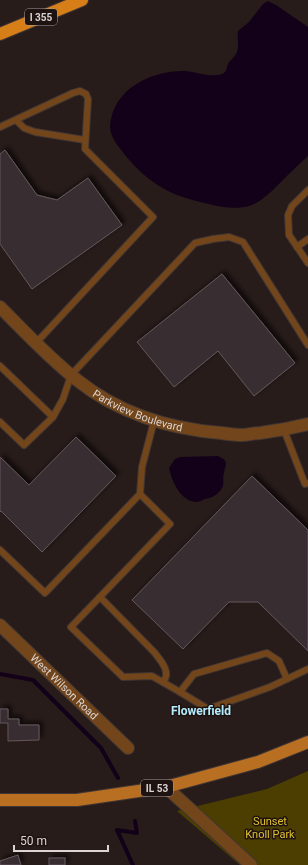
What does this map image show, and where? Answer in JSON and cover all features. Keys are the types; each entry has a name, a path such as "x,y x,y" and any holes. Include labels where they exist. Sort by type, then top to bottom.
{"highway":[{"name":"I 355","path":"0,34 82,0"}],"main road":[{"name":"IL 53","path":"0,800 77,800 166,787 258,762 308,742"}],"street":[{"name":"Parkview Boulevard","path":"0,307 56,362 78,381 100,396 126,410 154,421 190,430 242,435 284,430 308,424"},
{"name":"West Wilson Road","path":"0,624 128,748"},
{"path":"166,787 251,865"}],"lane":[{"path":"0,127 74,93 80,91 86,94 88,99 85,149 153,217 36,343"},
{"path":"16,120 24,128 35,132 85,140"},
{"path":"308,190 292,206 288,215 289,235 308,263"},
{"path":"0,422 24,445 53,417 63,399 71,375 195,243 213,239 230,238 243,242 308,345"},
{"path":"297,246 308,239"},
{"path":"0,366 53,417"},
{"path":"0,550 45,593 140,494 142,468 154,421"},
{"path":"284,430 305,484 308,483"},
{"path":"140,494 170,524 71,627 123,677 152,676 208,709 270,687 308,669"},
{"path":"100,597 160,660 166,670 166,679 163,682"},
{"path":"180,692 194,674 267,653 279,662 287,679"}],"green space":[{"name":"Sunset Knoll Park","path":"308,771 308,865 240,865 177,811 267,789"}],"shaded area":[{"path":"268,1 308,27 308,156 265,197 256,203 241,208 222,207 196,201 162,188 143,174 134,165 113,138 110,126 118,101 136,84 160,74 186,71 214,75 224,73 227,65 237,52 238,31 249,22 263,4"},
{"path":"218,456 224,459 226,463 223,475 223,486 221,490 213,497 198,502 190,501 185,498 178,490 170,473 169,468 175,459 180,457"}],"building":[{"path":"5,150 37,195 57,200 88,178 122,225 32,289 0,244 0,154"},
{"path":"222,274 295,363 254,396 218,351 174,387 137,342"},
{"path":"76,437 116,476 42,552 1,511 0,512 0,457 29,485"},
{"path":"252,476 308,530 308,651 258,602 229,602 183,649 132,600"},
{"path":"0,709 8,709 8,719 19,719 19,725 39,725 39,740 8,741 8,723 0,723"},
{"path":"18,855 21,865 0,865 0,861"},
{"path":"49,858 65,858 65,865 49,865"}],"waterway":[{"path":"0,674 33,680 101,748 118,778"},
{"path":"133,865 117,830 137,833 135,821"}],"district":[{"name":"Flowerfield","path":"201,711"}]}
